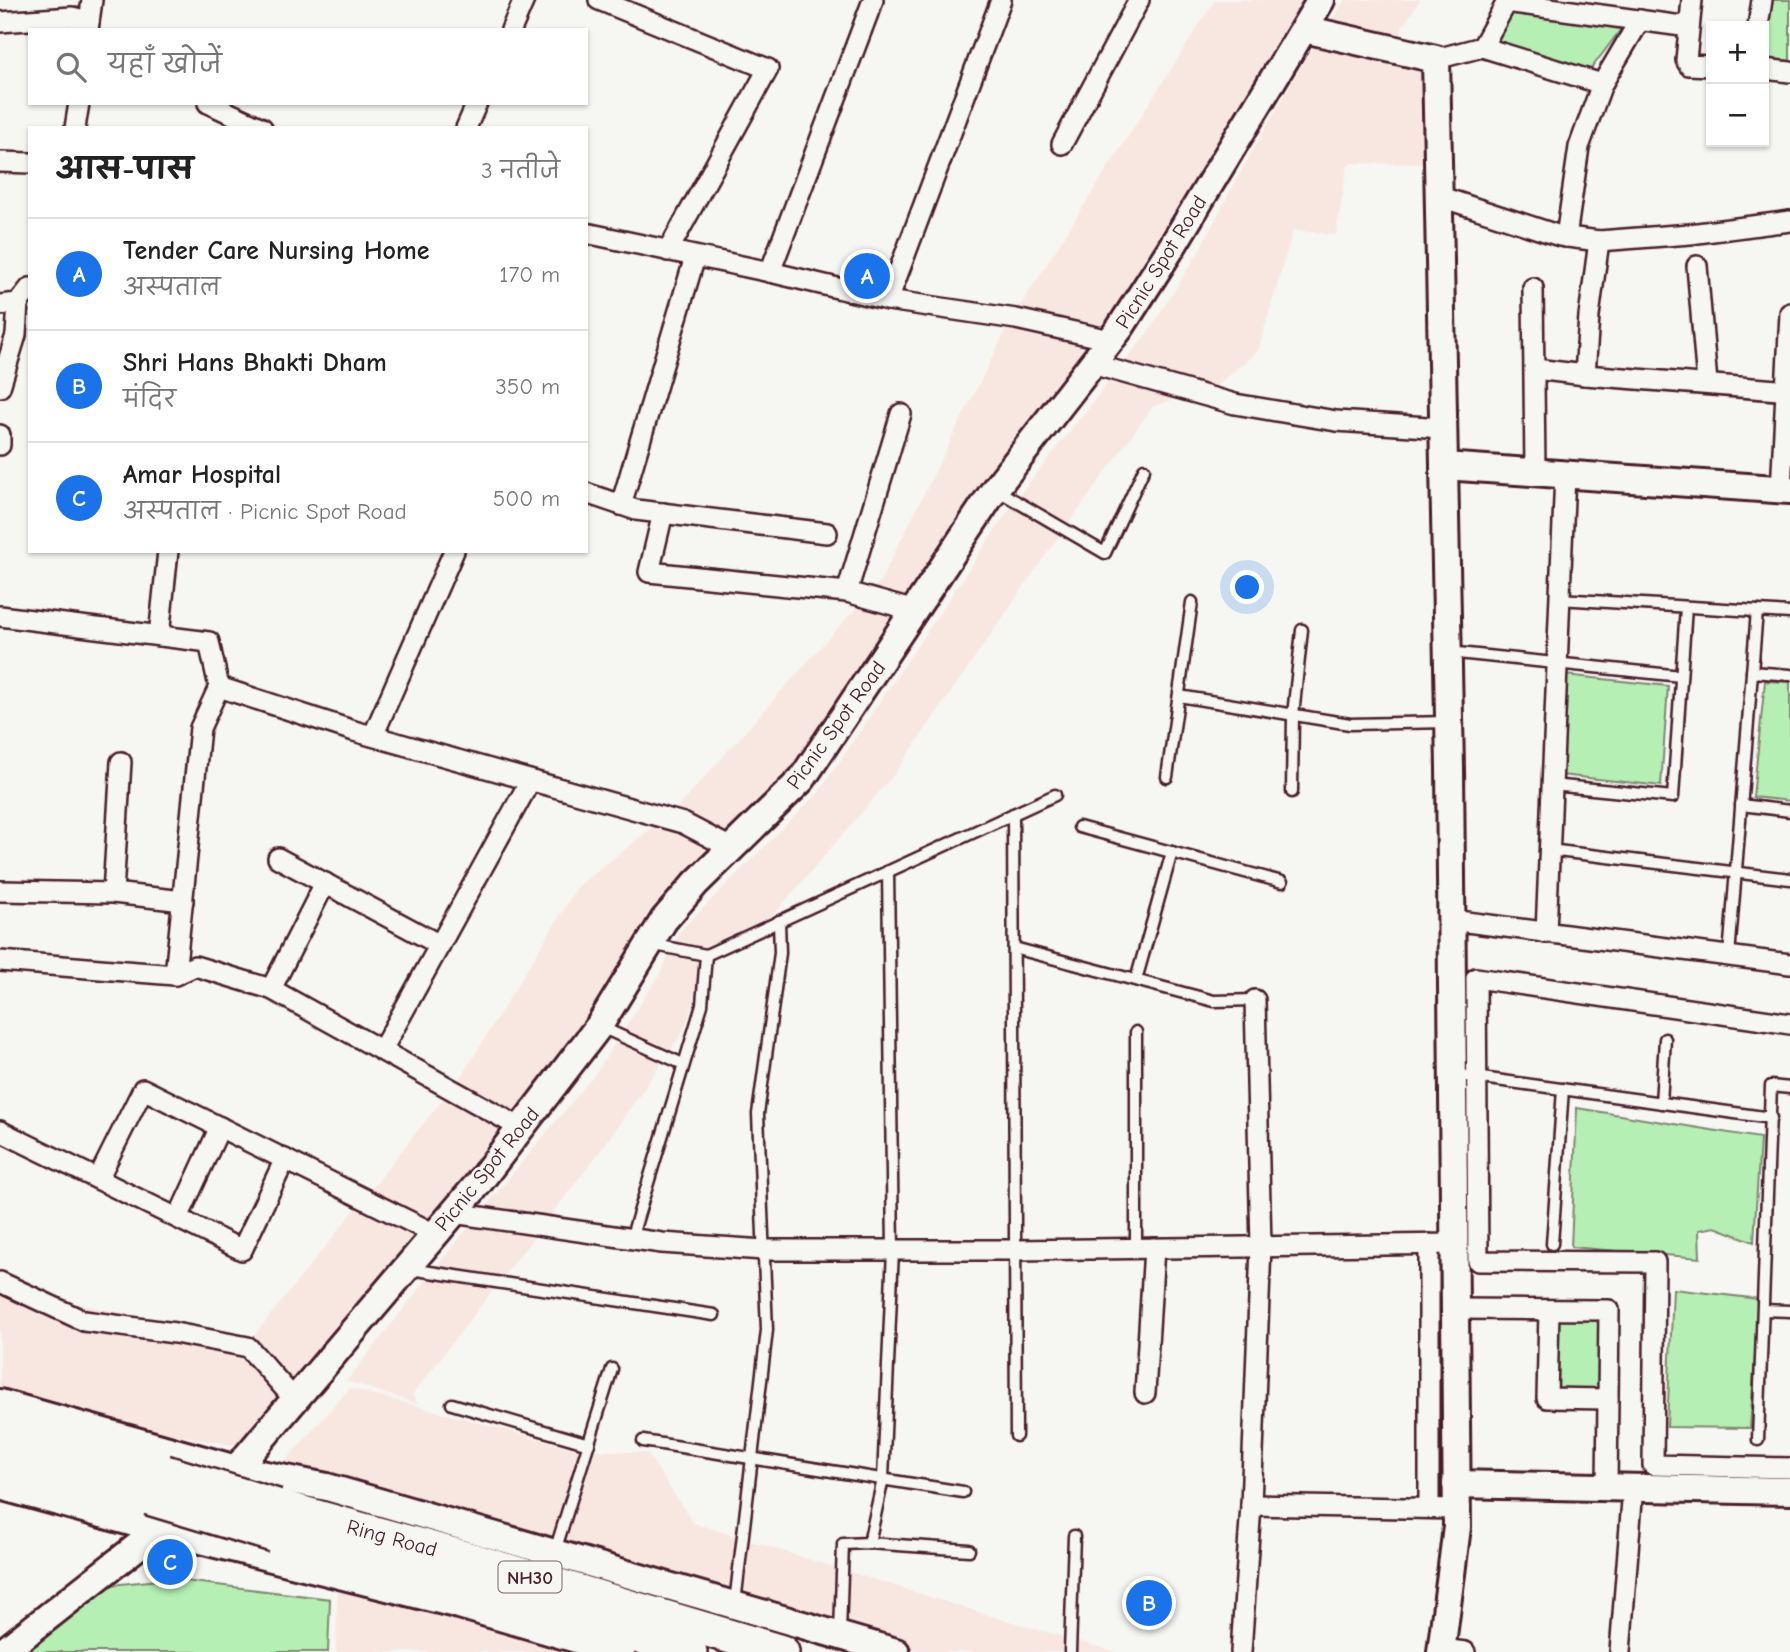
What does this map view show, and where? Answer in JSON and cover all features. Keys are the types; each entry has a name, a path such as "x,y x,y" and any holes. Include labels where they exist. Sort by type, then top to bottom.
{"highway":[{"name":"Ring Road","path":"0,1427 164,1472 274,1519 475,1588 690,1652"},
{"name":"Ring Road","path":"0,1457 274,1519 472,1560 782,1652"}],"street":[{"path":"0,22 72,17 89,25 92,0"},
{"path":"511,28 524,0"},
{"path":"770,272 873,0"},
{"path":"888,300 1001,0"},
{"path":"1062,144 1139,0"},
{"name":"Picnic Spot Road","path":"160,1530 236,1469 453,1213 521,1128 599,1026 664,920 731,848 802,779 995,489 1110,340 1170,250 1321,0"},
{"path":"1692,0 1687,62 1689,65 1706,66"},
{"path":"1759,21 1762,0"},
{"path":"603,1 768,69 668,251"},
{"path":"1482,47 1507,1 1689,27"},
{"path":"1566,237 1579,147 1601,84 1640,20"},
{"path":"1304,29 1436,59 1482,47 1601,84"},
{"path":"1436,59 1451,920 1478,1261 1656,1262 1653,1465 1790,1468"},
{"path":"1769,70 1790,72"},
{"path":"75,126 79,105"},
{"path":"212,105 258,126"},
{"path":"467,126 476,105"},
{"path":"0,162 28,163"},
{"path":"1438,195 1566,237 1599,241 1690,234 1790,221"},
{"path":"588,233 888,300 1016,318 1110,340"},
{"path":"1585,375 1589,316 1599,241"},
{"path":"621,505 695,257"},
{"path":"1697,265 1707,383"},
{"path":"1534,288 1535,472"},
{"path":"0,387 16,335 16,298"},
{"path":"1444,466 1786,490 1790,313"},
{"path":"1092,364 1235,404 1336,421 1443,428"},
{"path":"1535,369 1788,390"},
{"path":"846,592 901,414"},
{"path":"0,435 0,445"},
{"path":"1546,933 1565,474"},
{"path":"588,494 636,510 827,533"},
{"path":"663,513 649,572 846,592 915,611"},
{"path":"159,636 168,553"},
{"path":"373,736 453,553"},
{"path":"0,616 209,642 219,687 200,728 175,975"},
{"path":"219,687 373,736 683,823 731,848"},
{"path":"113,894 121,762"},
{"path":"382,1051 530,780"},
{"path":"278,858 440,945"},
{"path":"271,989 325,883"},
{"path":"0,891 113,894 183,901"},
{"path":"1451,920 1790,964"},
{"path":"0,961 175,975 195,966 271,989 521,1128"},
{"path":"1429,1508 1442,1244 1476,978 1790,1024"},
{"path":"1241,1652 1251,1505 1261,1247 1255,1000"},
{"path":"98,1179 144,1089 435,1234"},
{"path":"178,1218 220,1127"},
{"path":"0,1131 242,1250 285,1159"},
{"path":"453,1213 631,1238 764,1250 1016,1250 1442,1244"},
{"path":"1442,1244 1455,1309 1457,1527 1449,1651"},
{"path":"1144,1393 1145,1248"},
{"path":"0,1282 84,1321 248,1347 294,1399"},
{"path":"1455,1309 1609,1310 1607,1487"},
{"path":"1549,1310 1547,1398 1608,1399"},
{"path":"0,1403 236,1469 274,1519 483,1611 619,1652"},
{"path":"0,1486 160,1530 274,1519 327,1487 897,1652"},
{"path":"1251,1505 1429,1508 1456,1497 1607,1487 1790,1491"},
{"path":"1620,1652 1633,1488"},
{"path":"3,1652 160,1530"}],"lane":[{"path":"995,489 1105,553 1143,469"},
{"path":"1559,599 1790,613"},
{"path":"1167,777 1192,602"},
{"path":"1552,785 1673,797 1686,607"},
{"path":"1728,956 1757,611"},
{"path":"1292,792 1293,715 1302,631"},
{"path":"1447,652 1681,676"},
{"path":"1752,673 1790,675"},
{"path":"1178,696 1350,724 1449,722"},
{"path":"649,944 706,955 1055,794"},
{"path":"1741,805 1790,811"},
{"path":"1013,814 1016,1436"},
{"path":"1079,827 1282,882"},
{"path":"1549,850 1790,879"},
{"path":"1136,980 1172,852"},
{"path":"869,1543 883,1479 893,1250 888,871"},
{"path":"735,1606 767,1330 758,1114 780,953 779,921"},
{"path":"1014,948 1214,1001 1255,1000"},
{"path":"631,1238 702,1005 706,955"},
{"path":"599,1026 683,1065"},
{"path":"1136,1032 1145,1248"},
{"path":"1661,1103 1665,1039"},
{"path":"1465,1075 1771,1118"},
{"path":"1758,1440 1771,1086 1790,1088"},
{"path":"1552,1244 1563,1089"},
{"path":"406,1269 714,1315"},
{"path":"1764,1310 1790,1311"},
{"path":"554,1552 611,1368"},
{"path":"452,1404 589,1444"},
{"path":"643,1441 963,1492"},
{"path":"1070,1652 1074,1536"},
{"path":"840,1634 843,1544 869,1543 969,1550"}],"shaded area":[{"path":"1215,0 1312,0 1132,303 883,654 595,1025 250,1448 120,1425 0,1392 0,1287 250,1341 463,1074 578,886 676,809 881,580 1010,322"},
{"path":"1345,0 1420,0 1402,27 1401,35 1438,52 1445,164 1351,163 1347,167 1336,235 1293,230 1258,351 1214,388 1153,406 1038,566 893,776 775,913 710,955 683,1032 604,1146 412,1395 418,1404 347,1381 449,1251 596,1073 661,972 679,932 819,792 1015,501 1149,331 1198,253 1301,66"},
{"path":"350,1388 576,1449 647,1453 693,1523 994,1617 1116,1652 924,1652 565,1543 283,1464"},
{"path":"338,1587 593,1652 336,1652"}],"green space":[{"path":"1770,0 1790,0 1790,61 1769,59"},
{"path":"1512,10 1621,29 1587,74 1495,43"},
{"path":"1565,675 1668,686 1661,786 1561,775"},
{"path":"1765,681 1790,682 1790,801 1753,797"},
{"path":"1577,1108 1760,1138 1754,1242 1715,1227 1699,1230 1700,1258 1571,1247"},
{"path":"1673,1289 1759,1299 1750,1428 1667,1427"},
{"path":"1555,1317 1605,1317 1604,1392 1555,1392"},
{"path":"168,1579 330,1599 328,1652 19,1652 102,1586"}],"place":[{"name":"Tender Care Nursing Home","path":"867,276"},
{"name":"Amar Hospital","path":"170,1562"},
{"name":"Shri Hans Bhakti Dham","path":"1149,1603"}]}
